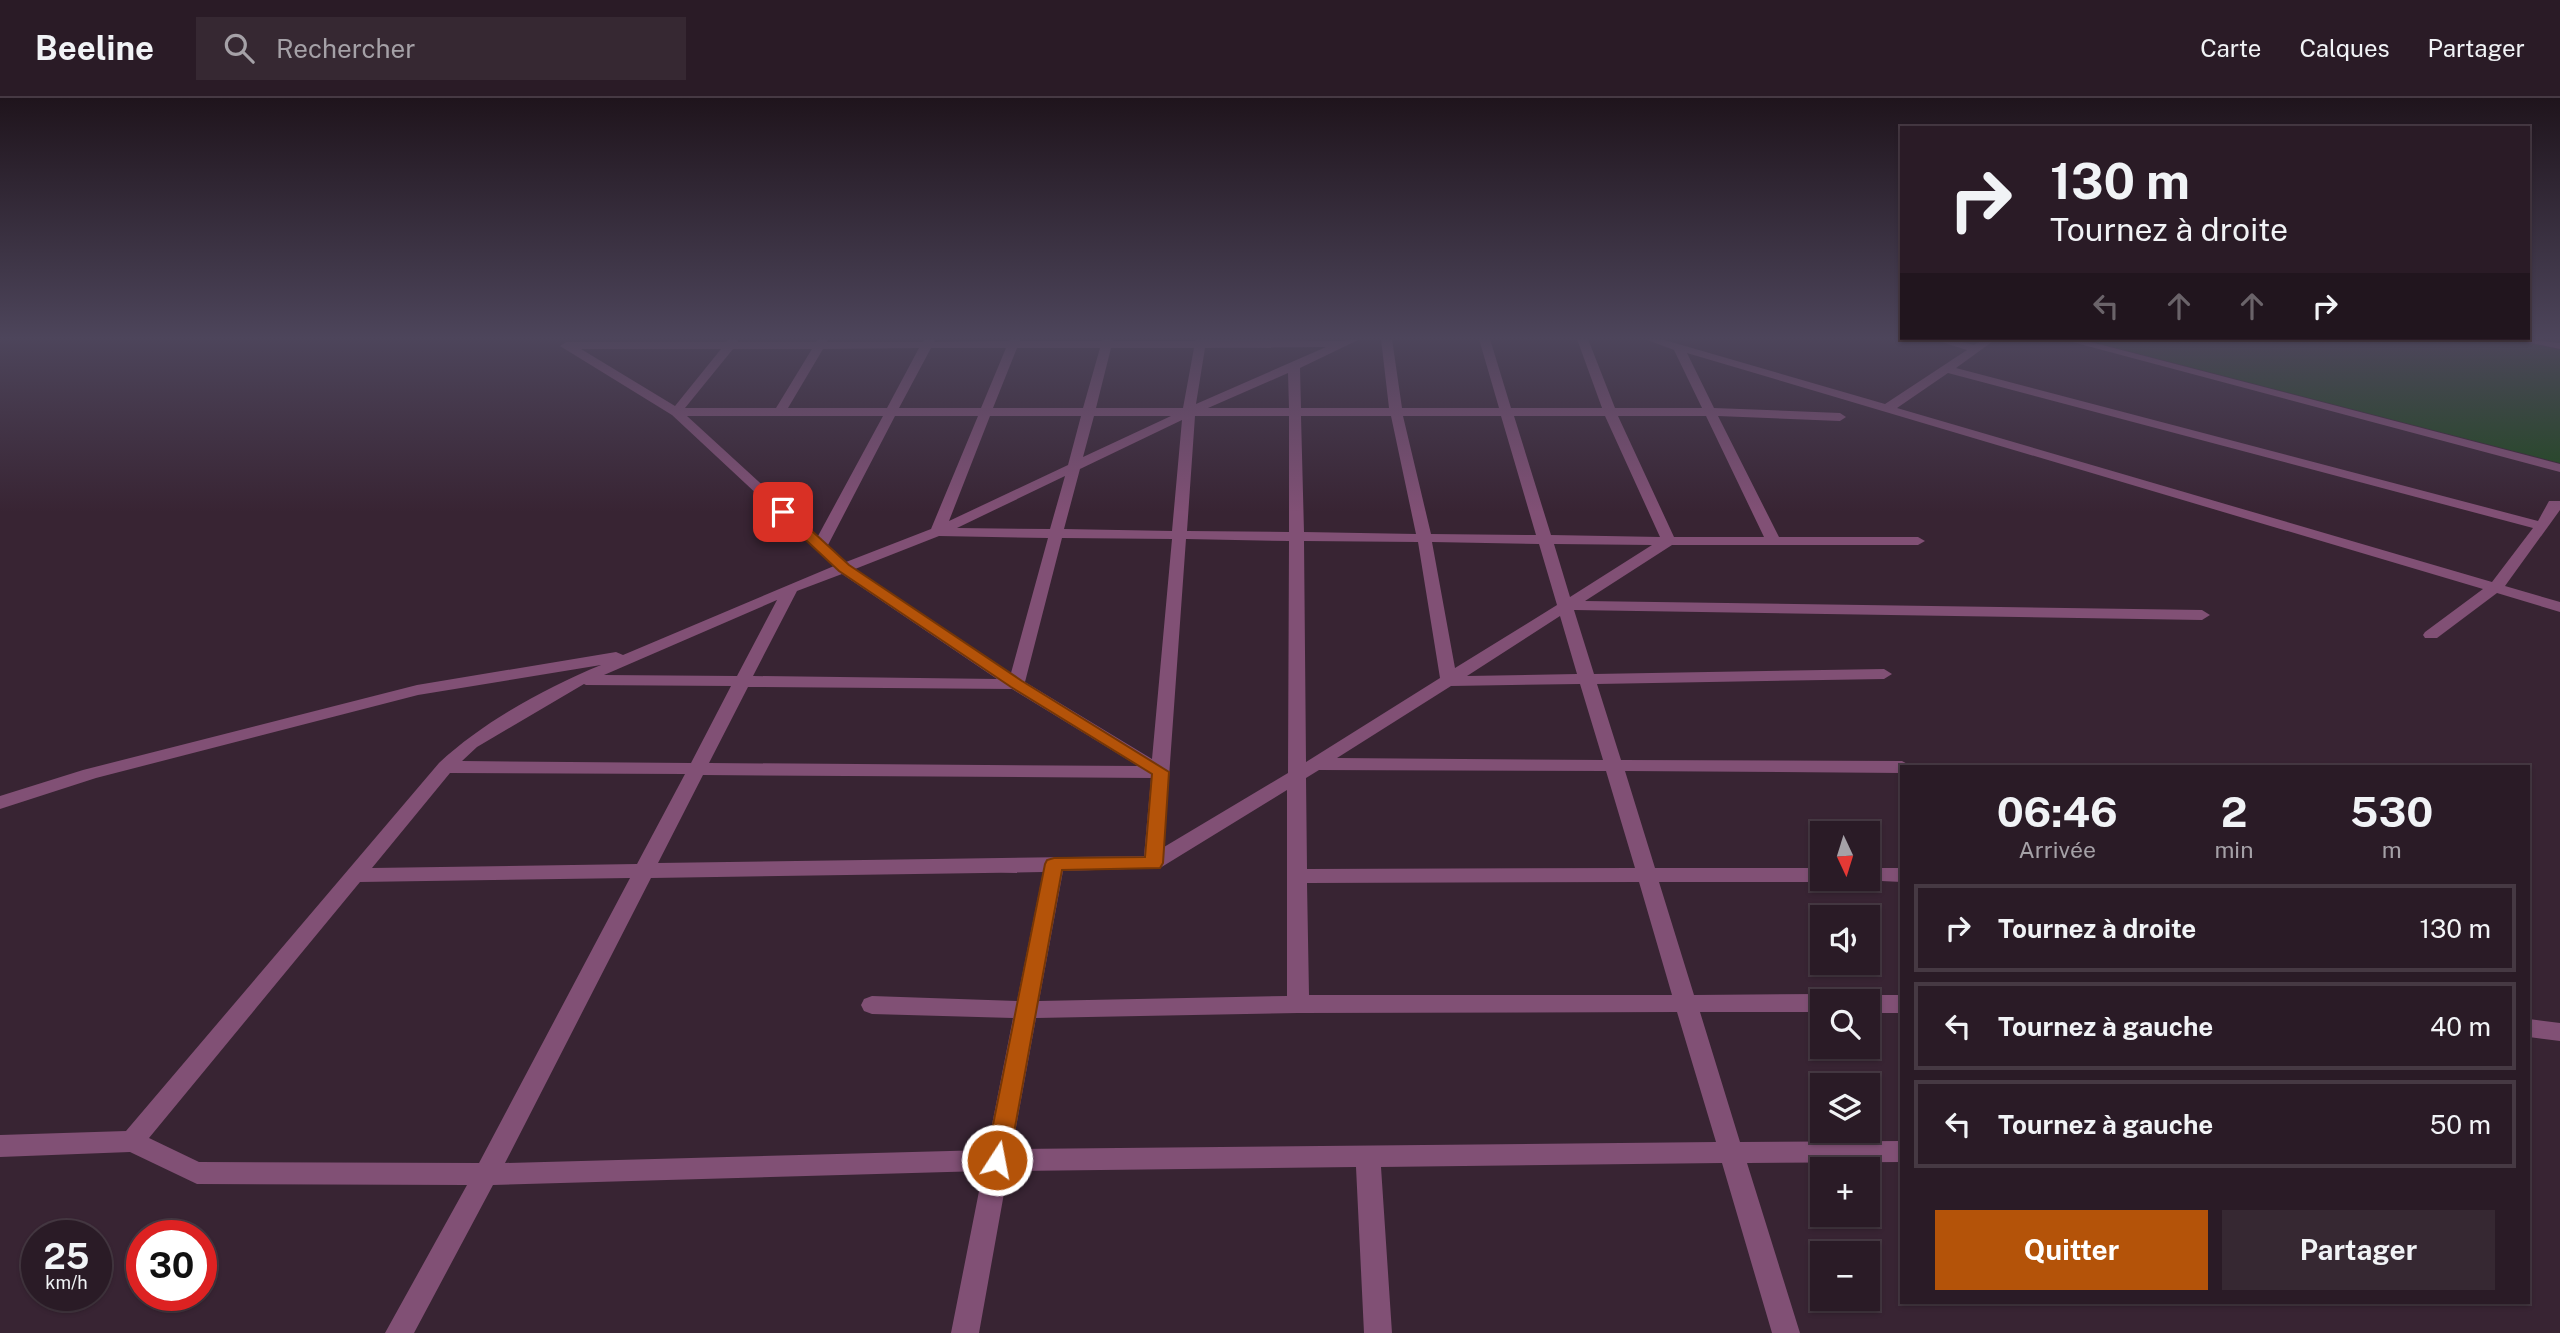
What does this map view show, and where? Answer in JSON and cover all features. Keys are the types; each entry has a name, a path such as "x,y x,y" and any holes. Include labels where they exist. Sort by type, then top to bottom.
{"street":[{"path":"651,397 676,412 844,568 1016,684 1161,772"},
{"path":"676,412 689,397"},
{"path":"780,412 789,397"},
{"path":"820,545 899,397"},
{"path":"937,532 992,397"},
{"path":"1016,684 1093,397"},
{"path":"1153,863 1191,397"},
{"path":"132,1141 445,767 471,743 579,680 791,588 937,532 1226,397"},
{"path":"1295,397 1298,536 1295,778 1298,1004"},
{"path":"1394,397 1449,681"},
{"path":"1501,397 1786,1333"},
{"path":"1604,397 1669,541"},
{"path":"1702,397 1773,540"},
{"path":"1840,397 2560,607"},
{"path":"1885,410 1905,397"},
{"path":"2051,397 2542,526"},
{"path":"2287,397 2560,468"},
{"path":"676,412 1710,412 1840,416"},
{"path":"2431,635 2496,588 2542,526 2554,504 2560,506"},
{"path":"937,532 1669,541 1918,541"},
{"path":"355,875 1153,863 1295,778 1669,541"},
{"path":"399,1333 486,1174 791,588"},
{"path":"1565,605 2202,614"},
{"path":"0,803 90,774 417,690 641,652"},
{"path":"1449,681 1884,674"},
{"path":"579,680 1016,684"},
{"path":"1316,764 1900,766"},
{"path":"445,767 1161,772"},
{"path":"965,1333 1054,864"},
{"path":"1880,875 1900,875"},
{"path":"1296,876 1810,876"},
{"path":"872,1005 1026,1010 1298,1004 1810,1003"},
{"path":"1880,1004 1900,1004"},
{"path":"2530,1028 2560,1032"},
{"path":"0,1146 132,1141 197,1173 486,1174 997,1160 1900,1151"},
{"path":"1368,1156 1378,1333"}],"green space":[{"path":"2304,397 2560,397 2560,463"}],"route":[{"path":"783,512 844,568 1016,684 1161,772 1153,863 1054,864 997,1160"}]}
